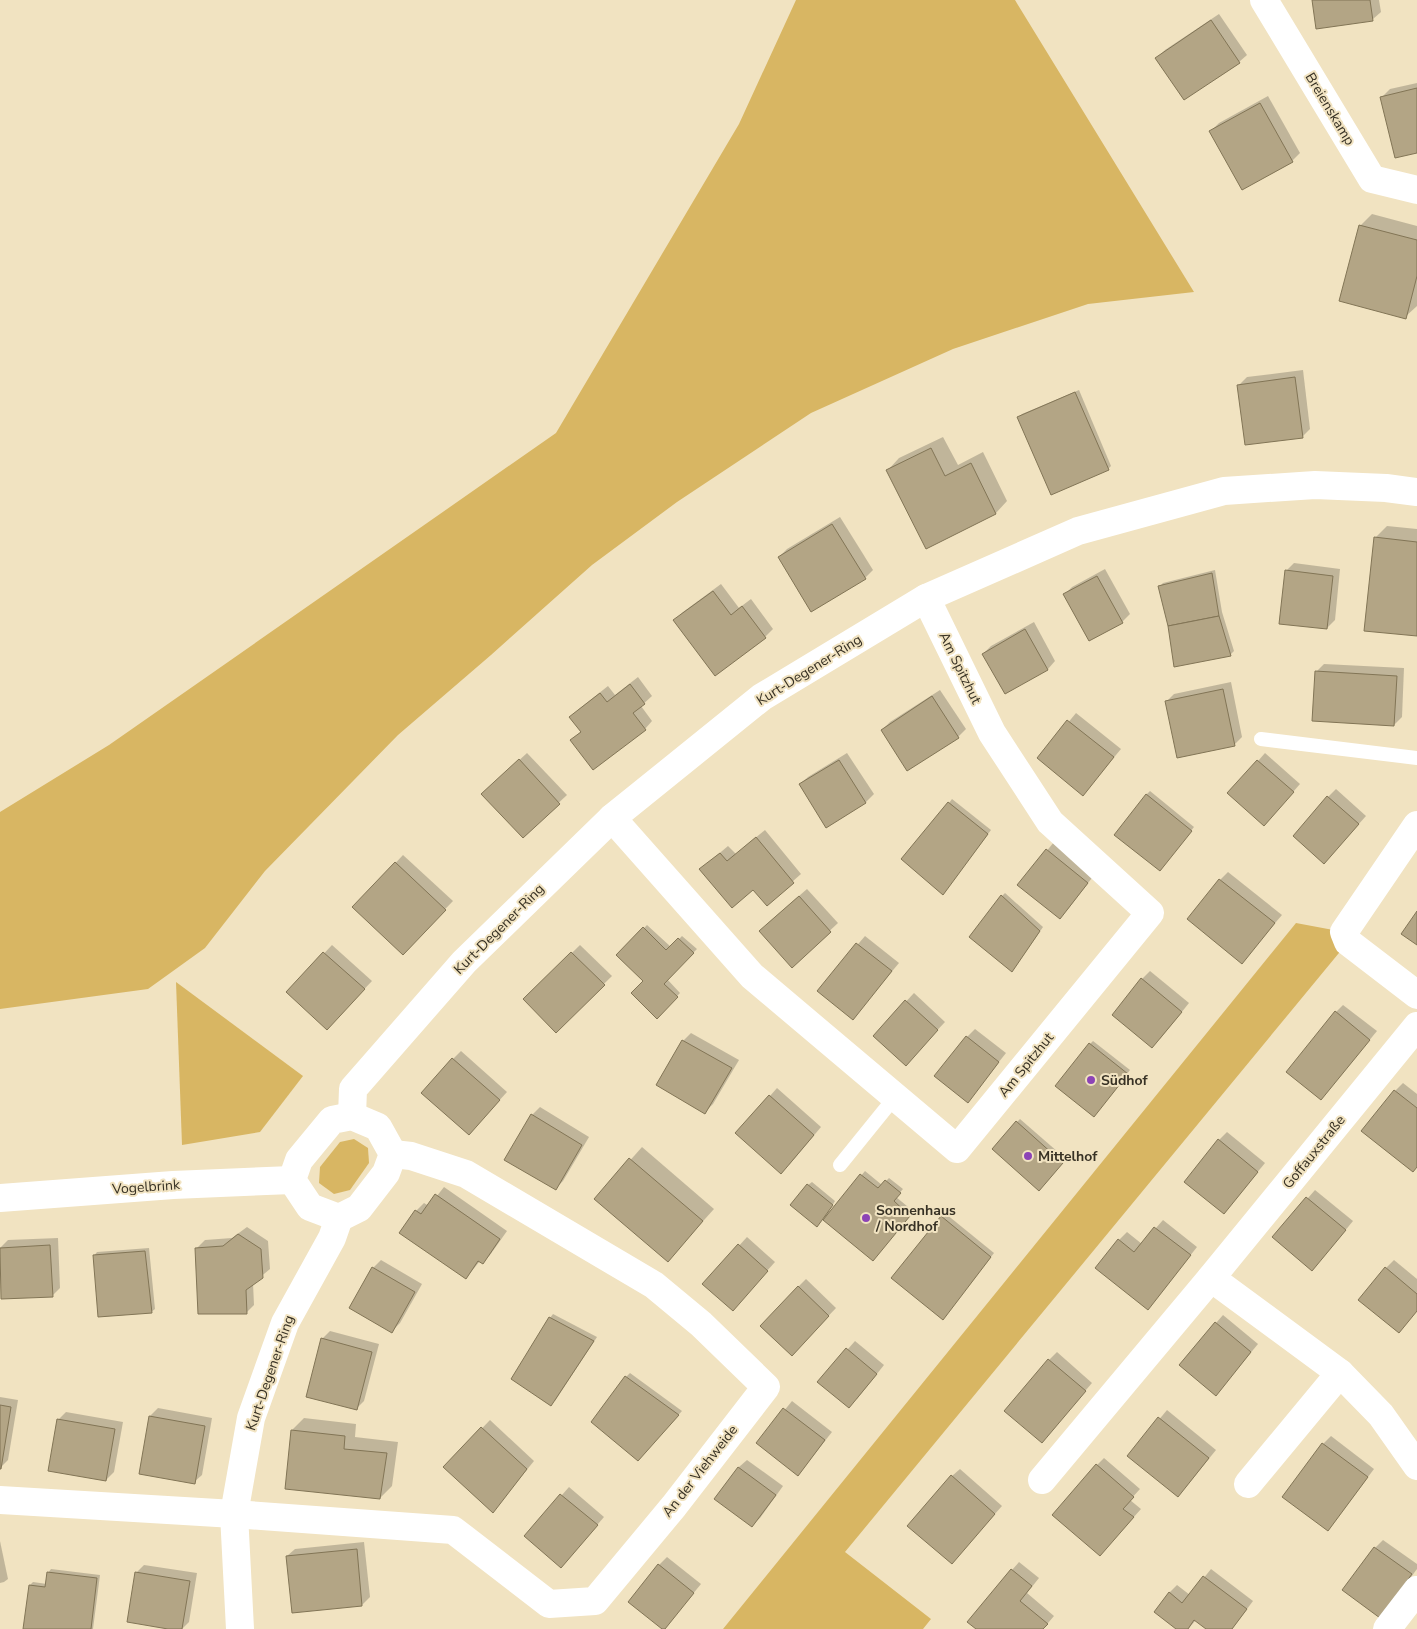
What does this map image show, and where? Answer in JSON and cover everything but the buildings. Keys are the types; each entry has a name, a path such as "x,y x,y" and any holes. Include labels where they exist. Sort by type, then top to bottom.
{"street":[{"name":"Breienskamp","path":"1264,0 1372,179 1417,190"},
{"name":"Kurt-Degener-Ring","path":"352,1116 353,1089 458,969 612,818 762,697 926,598 1078,531 1224,491 1315,485 1386,488 1417,492"},
{"name":"Am Spitzhut","path":"612,818 752,976 957,1149 1150,913 1050,822 992,732 926,598"},
{"path":"1417,825 1344,932 1348,942 1417,995"},
{"name":"Goffauxstraße","path":"1042,1480 1211,1278 1417,1026"},
{"path":"352,1116 378,1127 393,1154 386,1173 359,1208 339,1218 310,1207 292,1180 299,1160 332,1120 352,1116"},
{"name":"An der Viehweide","path":"234,1514 453,1530 549,1604 595,1601 674,1506 766,1387 701,1324 654,1284 466,1174 411,1156 393,1154"},
{"name":"Vogelbrink","path":"0,1198 173,1184 292,1180"},
{"name":"Kurt-Degener-Ring","path":"240,1629 234,1514 251,1418 285,1323 332,1238 339,1218"},
{"path":"1211,1278 1340,1373 1381,1415 1417,1466"},
{"path":"1248,1484 1340,1373"},
{"path":"0,1500 234,1514"},
{"path":"1387,1629 1417,1590"}],"lane":[{"path":"1261,739 1417,758"},
{"path":"840,1165 895,1097"}],"shaded area":[{"path":"796,0 1015,0 1194,292 1088,304 953,349 811,413 677,502 592,565 398,735 265,871 205,948 148,989 0,1009 0,812 109,745 556,433 739,124"},
{"path":"1296,923 1344,932 1348,942 845,1552 931,1619 923,1629 723,1629"},
{"path":"176,982 303,1076 260,1132 182,1145"},
{"path":"354,1139 368,1148 369,1163 350,1190 334,1194 319,1183 320,1167 340,1142"}],"place":[{"name":"Südhof","path":"1091,1080"},
{"name":"Mittelhof","path":"1028,1156"},
{"name":"Sonnenhaus / Nordhof","path":"866,1218"}]}
